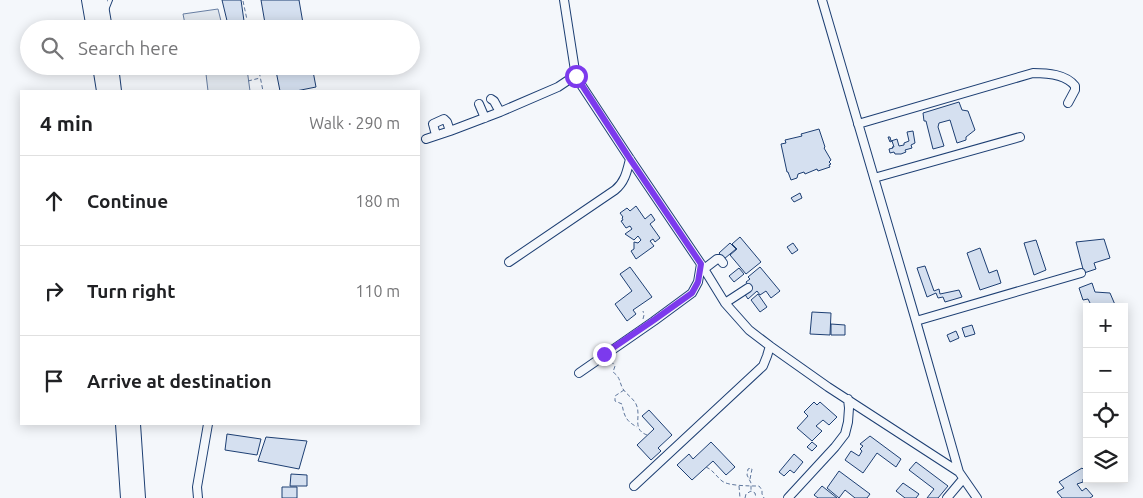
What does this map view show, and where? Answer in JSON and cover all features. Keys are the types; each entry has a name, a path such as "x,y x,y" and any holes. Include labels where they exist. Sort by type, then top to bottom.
{"highway":[{"path":"89,0 92,20"},
{"path":"100,0 104,20"},
{"path":"101,75 104,90"},
{"path":"112,75 114,90"},
{"path":"123,425 128,498"},
{"path":"133,425 138,498"}],"street":[{"path":"567,0 576,76 703,266 725,304 749,330 770,346 828,387 961,475"},
{"path":"822,0 961,475 977,498"},
{"path":"858,124 1033,72 1053,74 1073,83 1075,90 1068,103"},
{"path":"426,139 450,132 500,112 558,87 576,76"},
{"path":"491,99 500,112"},
{"path":"479,104 485,118"},
{"path":"436,135 433,124 444,119 450,132"},
{"path":"874,178 1020,137"},
{"path":"509,262 621,185 630,159"},
{"path":"579,373 692,293 703,266 717,258 723,263"},
{"path":"916,321 1081,273"},
{"path":"725,304 748,288"},
{"path":"634,486 763,366 770,346"},
{"path":"788,498 835,448 845,434 848,422 848,399"},
{"path":"198,498 197,487 208,425"},
{"path":"947,498 961,475"}],"lane":[{"path":"105,20 110,0"}],"path":[{"path":"243,1 247,20"},
{"path":"260,75 264,90"},
{"path":"248,81 260,78"},
{"path":"604,354 615,366 614,372 621,382 622,388 635,402 638,429 642,434 647,435"},
{"path":"624,390 615,396 615,401 622,404 624,416 632,424 638,426"},
{"path":"706,467 712,470 723,482 730,485 759,486 764,498"},
{"path":"739,486 739,497 745,497 750,491 750,478"},
{"path":"750,491 755,493 756,498"}],"shaded area":[{"path":"218,9 221,20 184,20 183,14"},
{"path":"206,75 248,75 250,90 208,90"}],"building":[{"path":"222,0 241,0 244,20 227,20"},
{"path":"261,0 299,0 302,20 264,20"},
{"path":"277,75 314,75 316,87 301,90 280,90"},
{"path":"959,102 962,110 968,111 975,130 966,137 966,140 957,143 950,120 939,123 938,127 944,146 933,149 923,113"},
{"path":"819,129 824,148 831,160 829,162 831,164 829,165 830,167 798,174 797,178 791,180 787,172 781,144 786,143 785,140"},
{"path":"913,131 915,143 911,145 912,148 905,150 906,152 901,154 890,153 889,149 894,147 888,137 890,137 891,141 897,139 899,146 904,145 904,143 909,141 907,132"},
{"path":"800,193 802,198 794,202 791,198"},
{"path":"636,206 645,219 651,214 655,220 650,224 660,238 655,242 653,239 650,241 654,246 636,259 631,251 634,249 634,242 638,243 641,240 638,236 634,240 625,234 632,229 630,226 626,228 621,221 623,217 620,213 627,208 630,211"},
{"path":"740,237 761,262 746,274 730,255 737,249 732,244"},
{"path":"1104,239 1110,258 1094,263 1096,269 1084,273 1076,242"},
{"path":"1036,240 1046,270 1034,275 1024,243"},
{"path":"730,243 736,249 724,259 719,253"},
{"path":"793,243 798,250 792,254 787,247"},
{"path":"980,248 989,273 997,270 1001,283 980,290 967,253"},
{"path":"925,266 934,291 939,289 940,294 959,290 962,297 945,302 943,297 938,298 936,293 927,297 917,268"},
{"path":"630,267 652,297 633,310 636,314 627,321 615,304 632,291 620,274"},
{"path":"760,267 780,291 771,298 766,291 760,295 757,291 748,299 744,293 750,288 746,282 750,279 748,277"},
{"path":"739,268 744,274 734,282 729,276"},
{"path":"1092,283 1095,292 1110,293 1114,303 1090,303 1088,299 1083,300 1079,288"},
{"path":"758,294 767,307 760,312 751,300"},
{"path":"812,312 831,313 830,335 810,334"},
{"path":"831,324 845,325 845,335 831,335"},
{"path":"972,325 975,334 965,337 962,328"},
{"path":"956,331 959,338 950,342 947,335"},
{"path":"814,402 817,405 820,402 837,417 829,425 823,420 816,426 822,431 812,441 797,428 808,416 804,412"},
{"path":"649,410 672,435 658,448 661,451 651,460 637,445 654,429 642,416"},
{"path":"227,434 261,439 257,455 225,450"},
{"path":"870,436 901,459 896,467 877,453 863,473 845,460 851,451 859,456 862,451 860,449 863,446 860,444"},
{"path":"266,437 307,441 299,469 258,461"},
{"path":"711,442 735,467 726,475 713,461 692,480 677,465 689,454 693,459"},
{"path":"812,442 817,446 812,451 807,447"},
{"path":"794,454 803,462 794,473 790,470 784,476 779,472"},
{"path":"916,462 948,486 938,498 927,498 934,489 909,470"},
{"path":"1082,468 1083,482 1077,484 1082,491 1086,488 1093,496 1090,498 1062,498 1057,492 1064,488 1059,482"},
{"path":"839,471 870,494 867,498 855,498 845,490 839,498 827,488"},
{"path":"291,474 307,475 307,486 290,486"},
{"path":"903,483 919,494 916,498 905,498 896,491"},
{"path":"822,486 837,498 818,498 814,495"},
{"path":"282,487 297,487 297,498 282,498"}],"route":[{"path":"576,76 701,264 698,282 692,293 604,354"}]}
